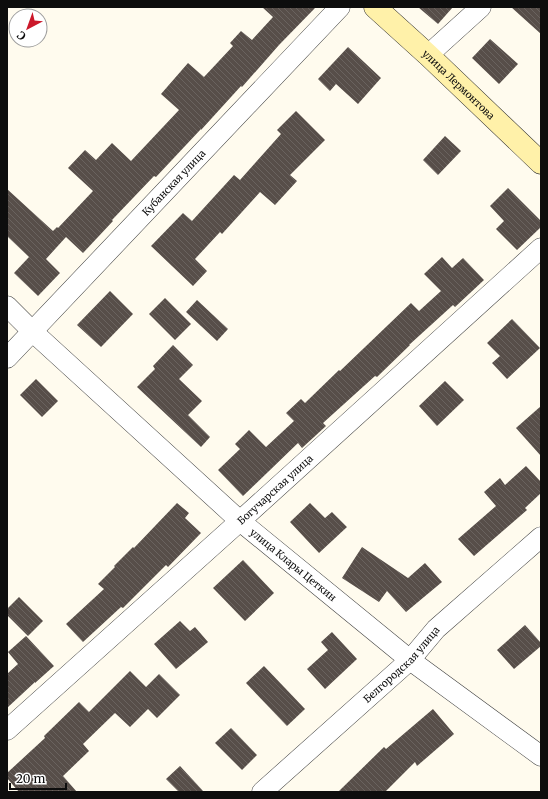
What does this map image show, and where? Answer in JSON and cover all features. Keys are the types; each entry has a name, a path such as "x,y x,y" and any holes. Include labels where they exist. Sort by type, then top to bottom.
{"street":[{"name":"Кубанская улица","path":"7,358 340,7"},
{"name":"улица Лермонтова","path":"375,7 428,55 541,163"},
{"path":"428,55 481,7"},
{"name":"Богучарская улица","path":"7,730 541,248"},
{"name":"улица Клары Цеткин","path":"7,306 32,332 240,521 410,660 541,756"},
{"name":"Белгородская улица","path":"262,792 410,660 436,629 541,537"}],"building":[{"path":"262,7 316,7 156,177 154,176 112,220 113,221 83,253 66,237 46,259 60,273 38,296 14,273 29,257 7,236 7,189 53,231 57,227 58,228 93,191 68,168 85,150 96,160 112,143 131,161 179,110 161,94 188,63 204,77 233,46 230,43 241,31 252,40 273,17"},
{"path":"418,7 453,7 438,24"},
{"path":"511,7 541,7 541,34"},
{"path":"490,39 518,64 499,84 472,58"},
{"path":"348,47 381,78 358,104 336,84 330,91 318,79"},
{"path":"296,111 325,140 290,175 297,181 275,205 260,192 222,234 220,232 195,259 207,271 193,286 151,246 183,213 192,221 234,175 240,180 281,134 277,130"},
{"path":"445,136 461,151 438,175 423,160"},
{"path":"508,188 541,221 541,227 517,250 496,229 504,221 490,206"},
{"path":"442,257 452,268 463,258 484,280 455,307 453,305 409,345 377,377 375,376 323,423 326,426 302,448 298,443 243,496 218,470 240,449 235,444 249,430 266,447 294,421 286,413 301,399 305,403 411,303 419,311 441,291 424,274"},
{"path":"110,291 133,314 101,347 77,325"},
{"path":"165,298 191,324 175,340 149,314"},
{"path":"197,300 228,329 217,341 186,312"},
{"path":"512,319 540,348 507,379 492,363 500,356 487,343"},
{"path":"173,345 193,365 179,379 202,401 188,415 210,437 201,447 137,387 155,369 153,366"},
{"path":"36,379 58,401 42,417 20,395"},
{"path":"445,381 464,400 437,426 419,406"},
{"path":"541,406 541,456 516,428"},
{"path":"526,466 541,482 541,493 525,508 527,510 474,556 458,539 496,506 484,492 500,478 505,485"},
{"path":"177,503 189,513 185,518 201,533 168,567 166,565 123,608 121,607 83,642 66,624 104,589 98,584"},
{"path":"310,503 325,518 332,512 347,527 319,553 290,522"},
{"path":"362,547 408,578 425,563 442,582 406,612 387,591 379,602 342,578"},
{"path":"243,560 274,593 245,621 213,588"},
{"path":"19,597 43,621 28,636 7,615 7,609"},
{"path":"180,621 190,631 195,627 208,642 176,669 154,644"},
{"path":"525,625 541,643 541,646 514,669 497,650"},
{"path":"332,632 357,659 325,689 307,669 328,650 321,642"},
{"path":"26,636 54,666 7,708 7,674 18,664 8,652"},
{"path":"264,666 305,709 287,726 246,683"},
{"path":"130,671 146,687 159,674 180,695 157,718 148,709 130,727 115,713 83,744 89,751 63,776 77,792 19,792 7,778 7,773 45,738 44,736 79,702 89,712"},
{"path":"433,709 454,734 417,766 415,762 385,792 338,792 384,747 386,749"},
{"path":"231,728 257,755 242,770 215,743"},
{"path":"180,766 204,792 179,792 166,779"}]}
